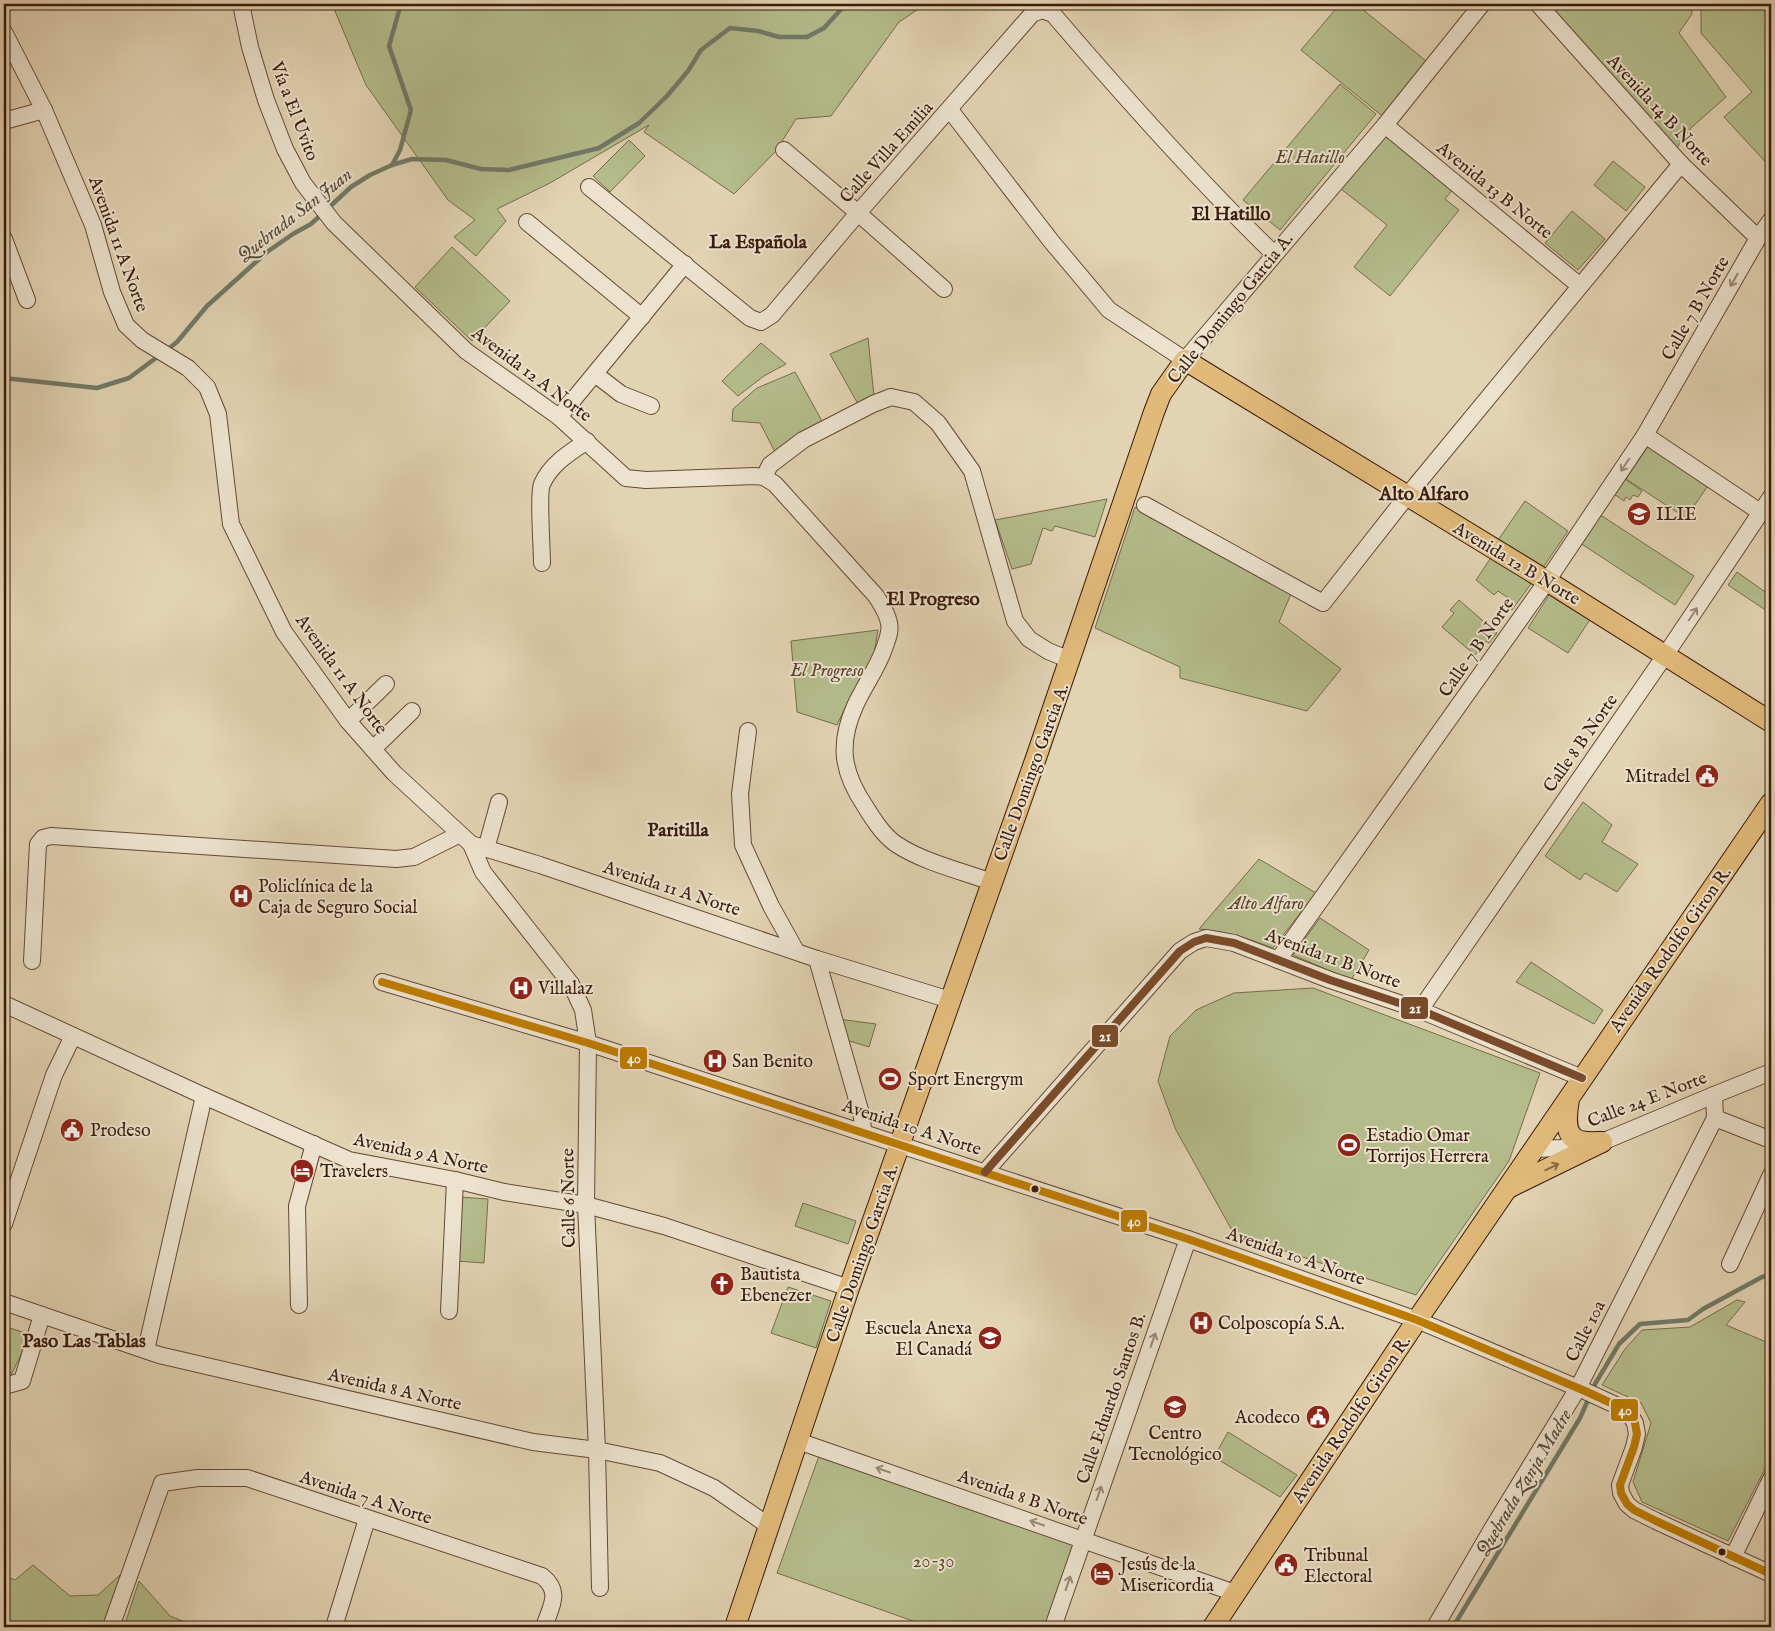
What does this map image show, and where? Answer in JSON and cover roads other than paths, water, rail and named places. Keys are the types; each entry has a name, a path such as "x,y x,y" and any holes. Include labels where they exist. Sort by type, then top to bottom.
{"main road":[{"name":"Avenida 12 B Norte","path":"1185,360 1548,581 1771,722"},
{"name":"Calle Domingo Garcia A.","path":"735,1627 899,1143 1070,660 1161,394 1185,360"},
{"name":"Avenida Rodolfo Giron R.","path":"1213,1627 1417,1320 1771,803"},
{"path":"1570,1096 1566,1121 1572,1136 1579,1142 1602,1142"},
{"path":"1508,1188 1602,1142"}],"street":[{"name":"Vía a El Uvito","path":"241,4 250,47 266,100 285,149 303,183 334,223"},
{"name":"Calle Domingo Garcia A.","path":"1185,360 1385,125 1482,4"},
{"name":"Avenida 14 B Norte","path":"1538,4 1681,164 1758,238"},
{"name":"Calle Villa Emilia","path":"685,264 750,318 761,322 772,315 858,213 1032,14 1042,10 1053,14 1133,108 1201,182 1274,254"},
{"name":"Avenida 11 A Norte","path":"4,32 44,110 93,225 112,292 126,325 142,340 188,368 207,387 218,414 231,524 284,632 348,721 394,773 472,842 817,958 950,1000"},
{"path":"4,121 44,110"},
{"path":"950,110 1051,242 1109,310 1185,360"},
{"name":"Avenida 13 B Norte","path":"1385,125 1580,286"},
{"path":"784,150 944,289"},
{"path":"1145,505 1323,604 1407,496 1681,164"},
{"path":"559,417 685,264 589,187"},
{"name":"Calle 7 B Norte","path":"1278,960 1548,581 1645,435 1758,238 1771,220"},
{"path":"527,222 642,317"},
{"name":"Avenida 12 A Norte","path":"334,223 466,351 559,417 626,478 646,480 744,476 764,477"},
{"path":"4,239 27,300"},
{"path":"595,374 621,394 651,406"},
{"path":"992,882 934,862 896,843 876,823 860,800 849,778 844,758 846,734 855,706 881,660 889,632 889,623 885,610 876,596 775,484 764,477 770,465 803,440 891,396 914,402 938,423 972,471 1015,621 1030,639 1048,651 1070,660"},
{"path":"1645,435 1760,512"},
{"path":"542,563 541,486 564,456 587,441"},
{"name":"Calle 8 B Norte","path":"1420,1010 1666,654 1771,497"},
{"path":"348,721 386,684"},
{"path":"373,749 412,711"},
{"path":"748,731 740,794 743,845 771,906 796,951"},
{"path":"32,960 38,844 43,838 51,836 396,859 414,857 472,842 499,802"},
{"name":"Calle 6 Norte","path":"472,842 482,872 571,984 583,1010 588,1043 586,1205 597,1450 600,1588"},
{"name":"Avenida 11 B Norte","path":"985,1172 1180,951 1194,942 1206,938 1234,943 1420,1010 1582,1078"},
{"path":"817,958 862,1117 863,1132"},
{"name":"Avenida 10 A Norte","path":"382,982 588,1043 899,1143 1188,1239 1417,1320 1582,1390 1629,1413 1637,1427 1634,1448 1620,1489 1627,1504 1634,1510 1733,1556"},
{"name":"Avenida 9 A Norte","path":"4,1004 349,1160 455,1180 504,1192 586,1205 664,1226 849,1288"},
{"path":"4,1224 54,1075 73,1036"},
{"name":"Calle 24 E Norte","path":"1534,1149 1562,1148 1602,1142 1771,1072"},
{"name":"Calle 10a","path":"1435,1627 1492,1529 1582,1390 1715,1118 1714,1094"},
{"path":"146,1350 204,1096"},
{"path":"1715,1118 1771,1140"},
{"path":"299,1305 297,1206 314,1144"},
{"path":"1730,1264 1771,1175"},
{"path":"449,1311 455,1180"},
{"name":"Calle Eduardo Santos B.","path":"1053,1627 1188,1239"},
{"name":"Avenida 8 A Norte","path":"4,1302 159,1354 533,1442 597,1450 660,1463 714,1488 769,1526"},
{"path":"4,1386 22,1381 42,1315"},
{"name":"Avenida 8 B Norte","path":"798,1441 1235,1593"},
{"name":"Avenida 7 A Norte","path":"111,1627 162,1483 198,1478 247,1478 542,1576 551,1583 555,1594 544,1627"},
{"path":"1771,1479 1733,1556 1771,1574"},
{"path":"334,1627 367,1519"}],"waterway":[{"path":"392,165 400,150 411,110 389,46 401,4"},
{"name":"Quebrada San Juan","path":"167,350 177,342 207,306 267,252 311,224 351,187 370,175 392,165 412,159 446,160 481,169 509,170 599,148 639,123 667,96 688,71 701,50 730,28 758,31 779,37 807,37 824,28 846,4"},
{"name":"Quebrada San Juan","path":"4,378 97,388 129,378 160,355"},
{"name":"Quebrada Zanja Madre","path":"1453,1627 1580,1418 1595,1384 1619,1344 1640,1324 1688,1320 1703,1309 1762,1277 1771,1275"}],"place":[{"name":"ILIE","path":"1639,514"},
{"name":"Mitradel","path":"1707,776"},
{"name":"Policlínica de la Caja de Seguro Social","path":"241,896"},
{"name":"Villalaz","path":"521,988"},
{"name":"San Benito","path":"715,1061"},
{"name":"Sport Energym","path":"890,1079"},
{"name":"Prodeso","path":"72,1130"},
{"name":"Estadio Omar Torrijos Herrera","path":"1349,1145"},
{"name":"Travelers","path":"302,1171"},
{"name":"Bautista Ebenezer","path":"722,1284"},
{"name":"Colposcopía S.A.","path":"1201,1323"},
{"name":"Escuela Anexa El Canadá","path":"990,1338"},
{"name":"Centro Tecnológico","path":"1175,1407"},
{"name":"Acodeco","path":"1318,1417"},
{"name":"Tribunal Electoral","path":"1286,1565"},
{"name":"Jesús de la Misericordia","path":"1102,1574"}],"district":[{"name":"El Hatillo","path":"1231,213"},
{"name":"La Española","path":"758,241"},
{"name":"Alto Alfaro","path":"1424,493"},
{"name":"El Progreso","path":"933,598"},
{"name":"Paritilla","path":"678,829"},
{"name":"Paso Las Tablas","path":"84,1340"}],"park label":[{"name":"20-30","path":"934,1561"}]}
